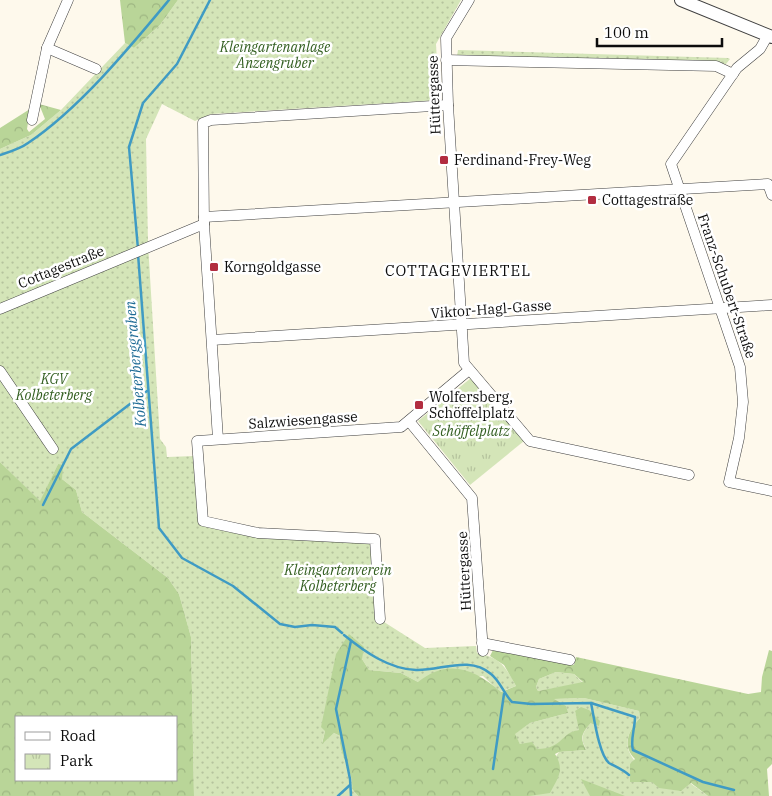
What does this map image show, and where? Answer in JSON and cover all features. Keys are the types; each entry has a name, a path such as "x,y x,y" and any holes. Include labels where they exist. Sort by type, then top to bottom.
{"street":[{"path":"32,120 47,48 68,0"},
{"name":"Hüttergasse","path":"469,0 446,38 448,105 464,363 530,440 689,475"},
{"path":"679,189 671,164 733,74 740,65 760,49 770,36 681,0"},
{"path":"47,48 96,69"},
{"path":"446,60 716,66 733,74"},
{"path":"218,439 204,220 203,123 206,121 448,105"},
{"path":"204,220 454,201 768,184 772,195"},
{"name":"Franz-Schubert-Straße","path":"679,189 740,367 743,402 739,438 729,482 772,491"},
{"name":"Cottagestraße","path":"0,308 134,254 204,220"},
{"name":"Viktor-Hagl-Gasse","path":"212,340 772,305"},
{"name":"Salzwiesengasse","path":"380,619 375,539 258,533 203,521 197,441 401,427 469,370"},
{"path":"0,371 53,449"},
{"name":"Hüttergasse","path":"409,422 472,498 482,647 570,660"}],"green space":[{"path":"120,0 178,0 160,25 134,48 125,43"},
{"path":"178,0 461,0 436,44 439,100 211,114 195,121 162,104 146,139 148,244 160,439 166,447 167,457 195,456 199,523 270,538 370,543 377,621 384,622 425,648 476,646 477,653 492,657 501,664 509,673 516,686 500,692 483,676 418,682 401,673 369,670 362,659 325,731 322,743 334,733 340,736 341,750 351,776 352,789 358,796 194,796 191,637 179,594 168,578 82,512 76,490 62,479 58,464 40,502 0,462 0,149 31,135 61,110 125,43 134,48 160,25"},
{"path":"458,50 730,59 726,64 457,56"},
{"path":"39,104 61,110 31,135 0,149 0,128 30,109 27,129 29,132 45,119"},
{"name":"Schöffelplatz","path":"471,378 524,441 470,485 418,421"},
{"path":"0,462 40,501 58,464 63,465 62,479 76,490 82,512 168,578 179,594 191,637 194,796 0,796"},
{"path":"349,634 364,647 362,659 369,670 401,673 418,682 440,670 461,669 481,677 501,692 516,686 504,665 490,656 493,650 574,665 576,657 748,694 761,692 762,677 769,650 772,651 772,764 767,769 769,796 708,796 691,783 681,791 659,788 652,782 630,782 630,764 635,759 628,748 628,738 640,718 639,711 584,698 554,699 566,706 568,713 530,723 515,734 520,744 532,742 537,749 546,748 557,744 573,731 579,730 575,711 581,707 589,710 600,721 599,726 591,723 583,733 582,739 586,750 555,754 560,769 558,778 550,793 529,796 358,796 352,789 351,776 341,750 340,736 334,733 322,744 325,731 321,727 336,654","holes":["556,672 574,674 583,682 538,691 536,687 539,679"]},
{"path":"556,672 574,674 583,683 538,691 536,687 539,679"},
{"path":"584,698 639,711 640,718 632,728 627,744 629,752 638,766 652,782 690,783 708,796 529,796 559,752 586,750 583,736 591,723 575,711 580,730 572,733 556,746 544,750 520,744 514,734 530,723 568,713 553,699"},
{"path":"581,779 625,796 590,796"}],"waterway":[{"path":"0,155 25,145 66,113 103,76 169,0"},
{"name":"Kolbeterberggraben","path":"138,249 129,147 143,103 177,64 210,0"},
{"name":"Kolbeterberggraben","path":"138,254 159,528 182,558 233,586 280,624 295,627 312,625 335,627 342,633"},
{"path":"43,505 71,449 147,391"},
{"name":"Kolbeterberggraben","path":"344,635 378,659 406,669 425,670 455,665 482,668 494,677 512,702 531,704 591,703 635,717 633,750 703,782 734,790"},
{"path":"351,641 336,709 350,779 351,796"},
{"path":"493,769 504,694"},
{"path":"591,703 597,735 605,759 629,775"},
{"path":"338,796 350,785"}],"place":[{"name":"Ferdinand-Frey-Weg","path":"444,160"},
{"name":"Cottagestraße","path":"592,200"},
{"name":"Korngoldgasse","path":"214,267"},
{"name":"Wolfersberg, Schöffelplatz","path":"419,405"}],"district":[{"name":"COTTAGEVIERTEL","path":"458,270"}],"park label":[{"name":"Kleingartenanlage Anzengruber","path":"275,56"},
{"name":"KGV Kolbeterberg","path":"54,388"},
{"name":"Kleingartenverein Kolbeterberg","path":"338,578"}]}
